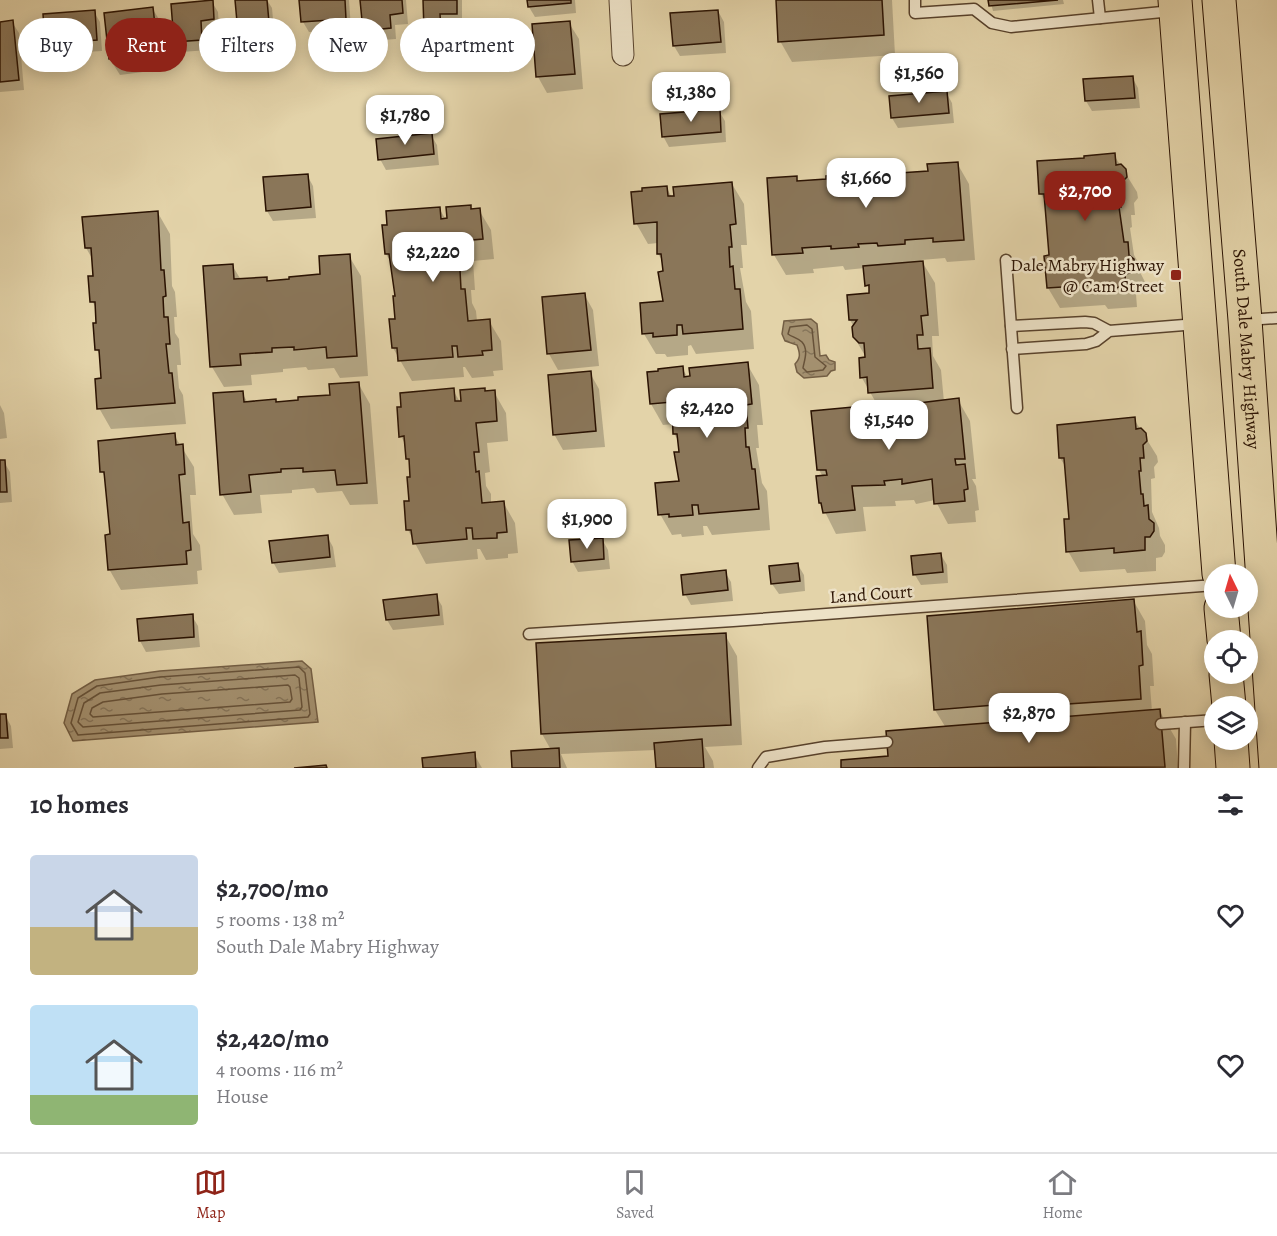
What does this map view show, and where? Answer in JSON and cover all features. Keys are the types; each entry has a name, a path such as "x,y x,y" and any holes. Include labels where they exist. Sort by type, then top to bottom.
{"main road":[{"name":"South Dale Mabry Highway","path":"1219,0 1245,320 1269,561 1276,768"},
{"path":"1175,5 1217,564"},
{"path":"1200,324 1245,320"},
{"path":"1232,750 1233,768"}],"street":[{"path":"620,0 623,55"}],"lane":[{"path":"915,0 915,13 974,9 992,23 1011,27 1100,18 1175,5"},
{"path":"1098,0 1100,18"},
{"path":"1006,260 1017,408"},
{"path":"1245,320 1277,318"},
{"path":"1011,326 1085,322 1094,323 1108,331 1200,324"},
{"path":"1012,349 1086,344 1096,341 1108,331"},
{"name":"Land Court","path":"529,634 1204,586"},
{"path":"1161,724 1204,721"},
{"path":"1184,768 1185,722"},
{"path":"758,768 766,757 825,747 887,742"}],"water":[{"path":"811,319 817,324 820,356 826,355 829,360 835,362 835,370 827,376 804,378 797,372 795,364 799,355 797,345 785,341 782,334 784,321"},
{"path":"302,661 311,669 318,722 73,741 64,723 72,694 95,680 160,671"}],"building":[{"path":"213,0 214,18 199,18 199,40 187,41 187,18 172,18 171,4"},
{"path":"235,0 267,0 269,18 237,18"},
{"path":"299,0 345,0 346,18 308,18 308,22 301,22"},
{"path":"360,0 402,0 403,13 390,15 391,28 388,28 388,18 362,18"},
{"path":"423,0 457,0 457,14 440,14 440,18 424,18"},
{"path":"527,0 571,0 571,3 528,7"},
{"path":"776,0 882,0 884,35 778,42"},
{"path":"988,0 1058,0 989,6"},
{"path":"153,7 154,18 105,18 105,22 104,13"},
{"path":"95,10 97,40 93,40 93,18 43,18 43,14"},
{"path":"718,10 721,42 673,46 670,13"},
{"path":"13,20 19,80 0,82 0,22"},
{"path":"570,21 575,74 536,77 535,24"},
{"path":"1133,76 1135,98 1085,101 1083,79"},
{"path":"947,91 949,113 891,118 889,96"},
{"path":"720,109 721,132 662,137 660,114"},
{"path":"432,133 434,154 378,160 376,139"},
{"path":"1115,153 1116,165 1121,164 1126,169 1127,177 1123,181 1124,194 1120,195 1121,207 1119,207 1124,242 1128,242 1129,255 1134,259 1134,267 1130,273 1125,274 1126,287 1094,289 1094,285 1047,288 1044,256 1049,255 1044,194 1039,194 1037,161 1084,158 1084,156"},
{"path":"958,162 964,240 933,242 933,238 905,240 905,244 878,246 877,243 858,244 859,247 831,249 831,246 802,248 803,253 772,255 767,178 797,176 797,181 826,179 826,176 853,173 853,177 872,176 872,172 928,171 927,164"},
{"path":"308,174 311,207 266,211 263,177"},
{"path":"732,182 736,224 730,225 732,247 729,247 730,267 733,266 735,289 740,289 743,329 683,334 682,325 677,325 677,335 653,337 653,333 642,334 640,303 663,301 658,272 663,271 661,254 657,254 657,222 634,224 631,192 642,191 642,188 667,186 668,196 674,196 673,187"},
{"path":"471,205 471,209 480,208 483,239 462,241 464,269 460,270 461,289 465,289 468,321 490,319 492,350 482,351 483,355 458,357 457,346 452,346 453,357 398,361 397,348 392,348 389,319 395,319 393,296 395,296 389,254 385,254 382,225 387,225 386,211 440,207 441,219 447,218 446,207"},
{"path":"158,211 161,270 164,270 166,296 163,297 164,317 168,317 170,344 166,344 175,403 97,409 95,379 101,378 99,350 95,350 93,323 96,323 95,302 90,302 88,276 93,276 91,248 85,248 82,217"},
{"path":"350,254 357,356 327,358 326,347 294,350 294,347 272,348 272,352 240,354 241,365 210,367 203,266 233,264 234,279 267,277 267,281 320,274 319,256"},
{"path":"923,261 928,315 921,316 923,335 917,335 918,349 930,348 933,388 868,393 867,377 860,378 859,358 865,357 864,343 859,343 853,337 852,327 857,320 849,320 847,295 869,293 869,285 865,286 863,266"},
{"path":"585,293 591,350 547,354 542,297"},
{"path":"748,362 752,404 746,405 748,428 745,428 746,447 749,447 752,469 755,469 759,509 699,514 698,505 692,505 693,515 669,517 669,514 658,515 655,483 679,481 674,452 679,452 677,434 673,434 672,402 650,404 647,372 683,366 684,377 690,376 689,368"},
{"path":"591,371 596,431 553,435 548,375"},
{"path":"359,382 367,483 337,485 335,470 303,472 303,468 281,469 281,472 249,475 251,492 220,495 213,393 243,391 244,402 276,399 276,402 298,400 298,397 330,395 329,384"},
{"path":"454,388 455,401 461,401 460,390 485,388 485,391 495,390 497,421 476,423 479,452 474,452 476,472 479,471 482,503 504,501 507,532 497,533 497,538 473,539 472,528 466,528 467,539 413,544 411,530 406,530 404,501 409,501 407,477 410,477 404,436 399,437 397,407 401,407 400,393"},
{"path":"959,398 965,459 955,459 956,465 965,464 968,489 964,490 965,501 934,504 932,479 902,484 902,479 884,481 885,485 852,486 855,510 823,513 821,503 819,503 816,476 827,475 826,470 817,470 811,411 853,407 854,413 877,411 877,414 896,412 896,409 919,407 919,403"},
{"path":"1135,417 1136,429 1141,428 1146,433 1147,441 1143,445 1144,458 1140,458 1141,494 1143,494 1144,506 1148,505 1149,519 1154,523 1154,531 1150,537 1145,537 1145,550 1114,553 1114,548 1066,552 1064,519 1069,519 1064,458 1059,458 1057,425"},
{"path":"175,433 176,445 183,444 185,474 179,475 183,523 189,522 191,550 186,551 187,564 108,570 105,535 110,534 104,472 100,472 98,441"},
{"path":"0,460 5,460 7,492 0,492"},
{"path":"328,535 330,557 272,563 269,541"},
{"path":"603,538 604,559 571,562 569,540"},
{"path":"941,553 943,572 913,575 911,556"},
{"path":"798,563 800,581 771,584 769,566"},
{"path":"726,570 728,590 683,595 681,575"},
{"path":"437,594 439,615 386,620 383,600"},
{"path":"1134,599 1137,632 1141,631 1143,665 1139,666 1141,699 1010,708 1007,704 934,710 927,616"},
{"path":"193,614 194,637 139,641 137,619"},
{"path":"726,633 731,725 541,734 536,643"},
{"path":"1160,709 1165,767 841,768 841,760 888,756 886,731"},
{"path":"0,714 6,714 8,738 0,738"},
{"path":"702,739 704,768 656,768 654,743"},
{"path":"559,748 560,768 512,768 511,751"},
{"path":"475,752 476,768 423,768 422,758"},
{"path":"326,765 327,768 294,768"}],"place":[{"name":"Dale Mabry Highway @ Cam Street","path":"1176,275"}]}
